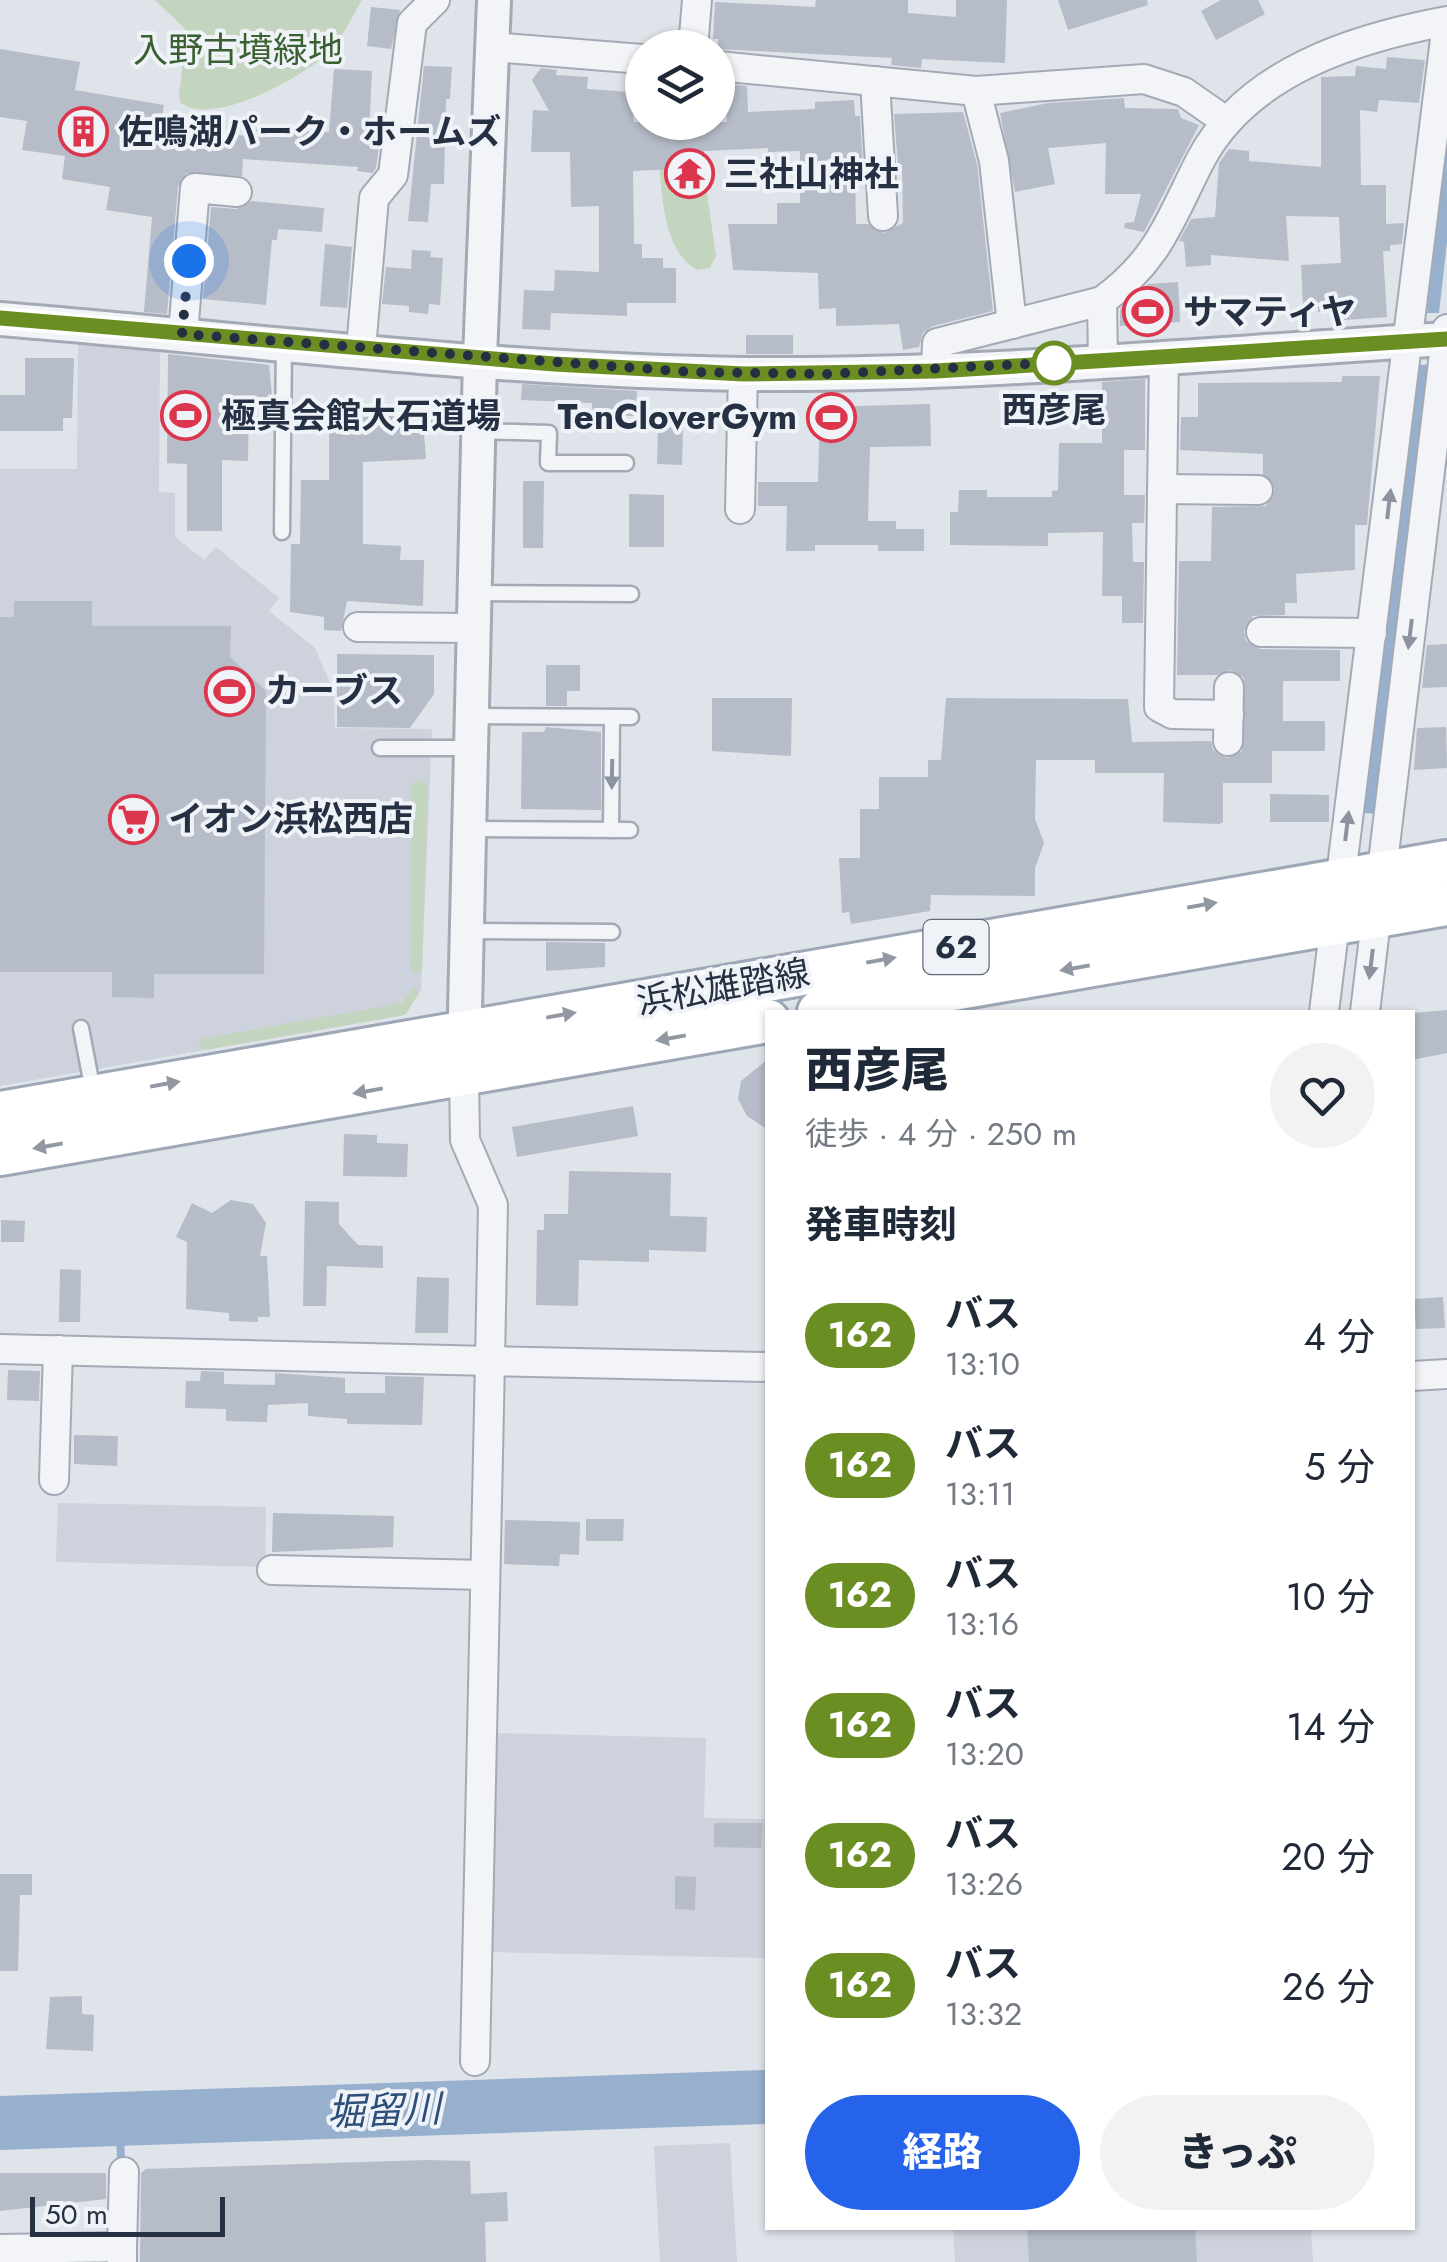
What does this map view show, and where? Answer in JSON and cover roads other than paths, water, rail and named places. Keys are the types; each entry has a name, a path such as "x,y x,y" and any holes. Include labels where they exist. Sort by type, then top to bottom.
{"main road":[{"name":"浜松雄踏線","path":"0,1113 1447,862"},
{"name":"浜松雄踏線","path":"831,1010 1447,904"},
{"name":"浜松雄踏線","path":"0,1154 765,1023"}],"street":[{"path":"361,349 374,198 394,175 412,23 435,0"},
{"path":"474,2060 494,1206 464,1140 464,1074 480,358 494,0"},
{"path":"695,30 697,0"},
{"path":"936,371 937,343 1102,301 1123,286 1159,247 1201,160 1227,122 1266,88 1324,56 1386,34 1447,22 1324,1010"},
{"path":"492,47 625,58"},
{"path":"735,68 976,91 1144,79 1184,92 1227,122"},
{"path":"874,81 884,216"},
{"path":"976,91 994,162 997,218 1012,324"},
{"path":"182,334 195,188 237,192"},
{"path":"1102,301 1103,360"},
{"path":"0,318 480,358 744,374 936,371 1446,339"},
{"path":"1365,1010 1447,329"},
{"path":"1164,356 1160,708 1228,728 1228,687"},
{"path":"740,510 744,374"},
{"path":"1162,489 1258,490"},
{"path":"358,627 474,628"},
{"path":"1260,632 1372,633"},
{"path":"0,1349 765,1368"},
{"path":"54,1480 58,1350"},
{"path":"1415,1376 1447,1374"},
{"path":"272,1570 485,1575"},
{"path":"0,2249 122,2254 124,2172"}],"lane":[{"path":"282,532 284,342"},
{"path":"478,432 549,433 548,463 626,463"},
{"path":"475,593 631,594"},
{"path":"611,830 612,717"},
{"path":"380,748 472,732 630,717"},
{"path":"470,829 630,830"},
{"path":"467,931 612,932"},
{"path":"82,1028 94,1097"}],"water":[{"path":"1447,144 1447,242 1439,313 1427,313"},
{"path":"1434,364 1378,814 1363,813 1418,365"},
{"name":"堀留川","path":"765,2070 765,2124 0,2150 0,2096"}],"waterway":[{"path":"120,2138 121,2158"}],"place":[{"name":"佐鳴湖パーク・ホームズ","path":"83,132"},
{"name":"三社山神社","path":"689,174"},
{"name":"サマティヤ","path":"1148,312"},
{"name":"西彦尾","path":"1054,363"},
{"name":"極真会館大石道場","path":"186,416"},
{"name":"TenCloverGym","path":"832,417"},
{"name":"カーブス","path":"230,691"},
{"name":"イオン浜松西店","path":"133,819"}],"park label":[{"name":"入野古墳緑地","path":"238,50"}]}
